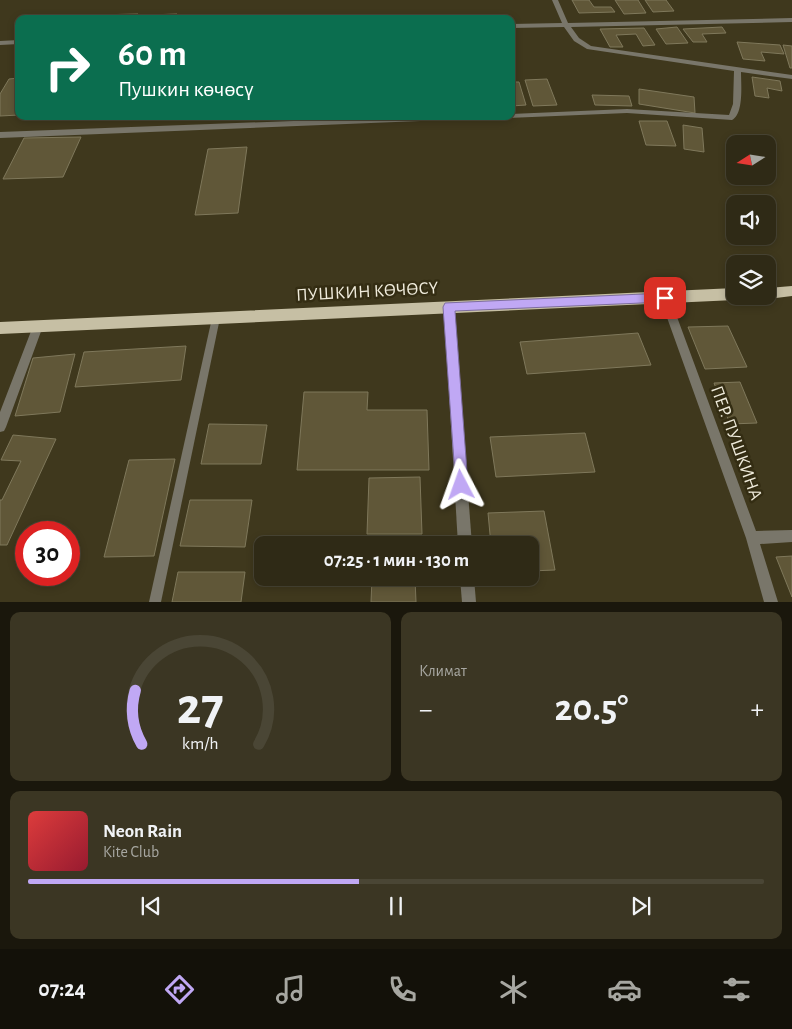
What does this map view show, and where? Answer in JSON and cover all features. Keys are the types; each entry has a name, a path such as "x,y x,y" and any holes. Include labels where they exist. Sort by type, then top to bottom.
{"highway":[{"path":"776,292 792,291"},
{"name":"ПУШКИН КӨЧӨСҮ","path":"0,328 726,295"}],"street":[{"path":"555,0 566,25 579,44 589,48 792,76"},
{"path":"515,26 792,20"},
{"path":"0,42 15,42"},
{"path":"515,116 627,111 732,118 735,113 738,69"},
{"path":"0,135 390,120"},
{"name":"ПЕР. ПУШКИНА","path":"665,298 752,538 771,602"},
{"path":"449,307 464,536"},
{"path":"0,427 38,326"},
{"path":"752,538 792,536"},
{"path":"468,586 469,602"}],"lane":[{"path":"155,602 216,318"}],"building":[{"path":"572,0 589,0 594,7 611,7 615,12 579,13"},
{"path":"615,0 638,0 646,13 624,14"},
{"path":"645,0 666,0 674,11 653,12"},
{"path":"138,14 138,15 95,15"},
{"path":"677,27 688,43 666,44 656,29"},
{"path":"722,27 726,33 702,34 707,42 693,42 683,29"},
{"path":"644,28 655,45 643,46 636,34 616,35 623,47 610,47 600,29"},
{"path":"737,42 780,45 784,54 761,52 765,61 743,59"},
{"path":"783,45 792,46 792,68 790,68"},
{"path":"752,77 780,81 782,91 767,88 769,98 755,96"},
{"path":"15,78 15,115 0,116 0,94 9,79"},
{"path":"547,79 557,105 533,106 525,80"},
{"path":"515,82 519,82 526,105 515,106"},
{"path":"639,89 694,97 695,113 639,104"},
{"path":"592,95 629,96 632,106 595,105"},
{"path":"639,121 667,121 676,146 646,145"},
{"path":"683,125 702,128 704,152 684,149"},
{"path":"81,137 63,177 3,179 24,138"},
{"path":"247,147 238,213 195,215 208,149"},
{"path":"728,326 747,367 705,369 688,327"},
{"path":"638,333 651,365 527,374 520,342"},
{"path":"186,346 181,380 75,387 84,352"},
{"path":"75,354 60,412 15,416 33,358"},
{"path":"740,382 757,423 730,424 714,383"},
{"path":"304,392 368,392 367,410 427,410 429,470 297,470"},
{"path":"209,424 267,425 261,464 201,464"},
{"path":"585,433 595,472 496,477 490,437"},
{"path":"13,435 56,439 18,521 15,521 15,528 7,545 0,545 0,500 2,500 21,461 1,460"},
{"path":"175,459 154,556 104,557 129,460"},
{"path":"420,477 422,534 367,534 369,478"},
{"path":"190,500 252,500 245,547 180,546"},
{"path":"544,511 555,570 539,571 539,536 490,536 488,513"},
{"path":"792,556 792,597 776,557"},
{"path":"178,572 245,572 241,602 172,602"},
{"path":"372,586 415,586 416,602 371,602"}],"route":[{"path":"461,485 449,307 665,298"}]}
